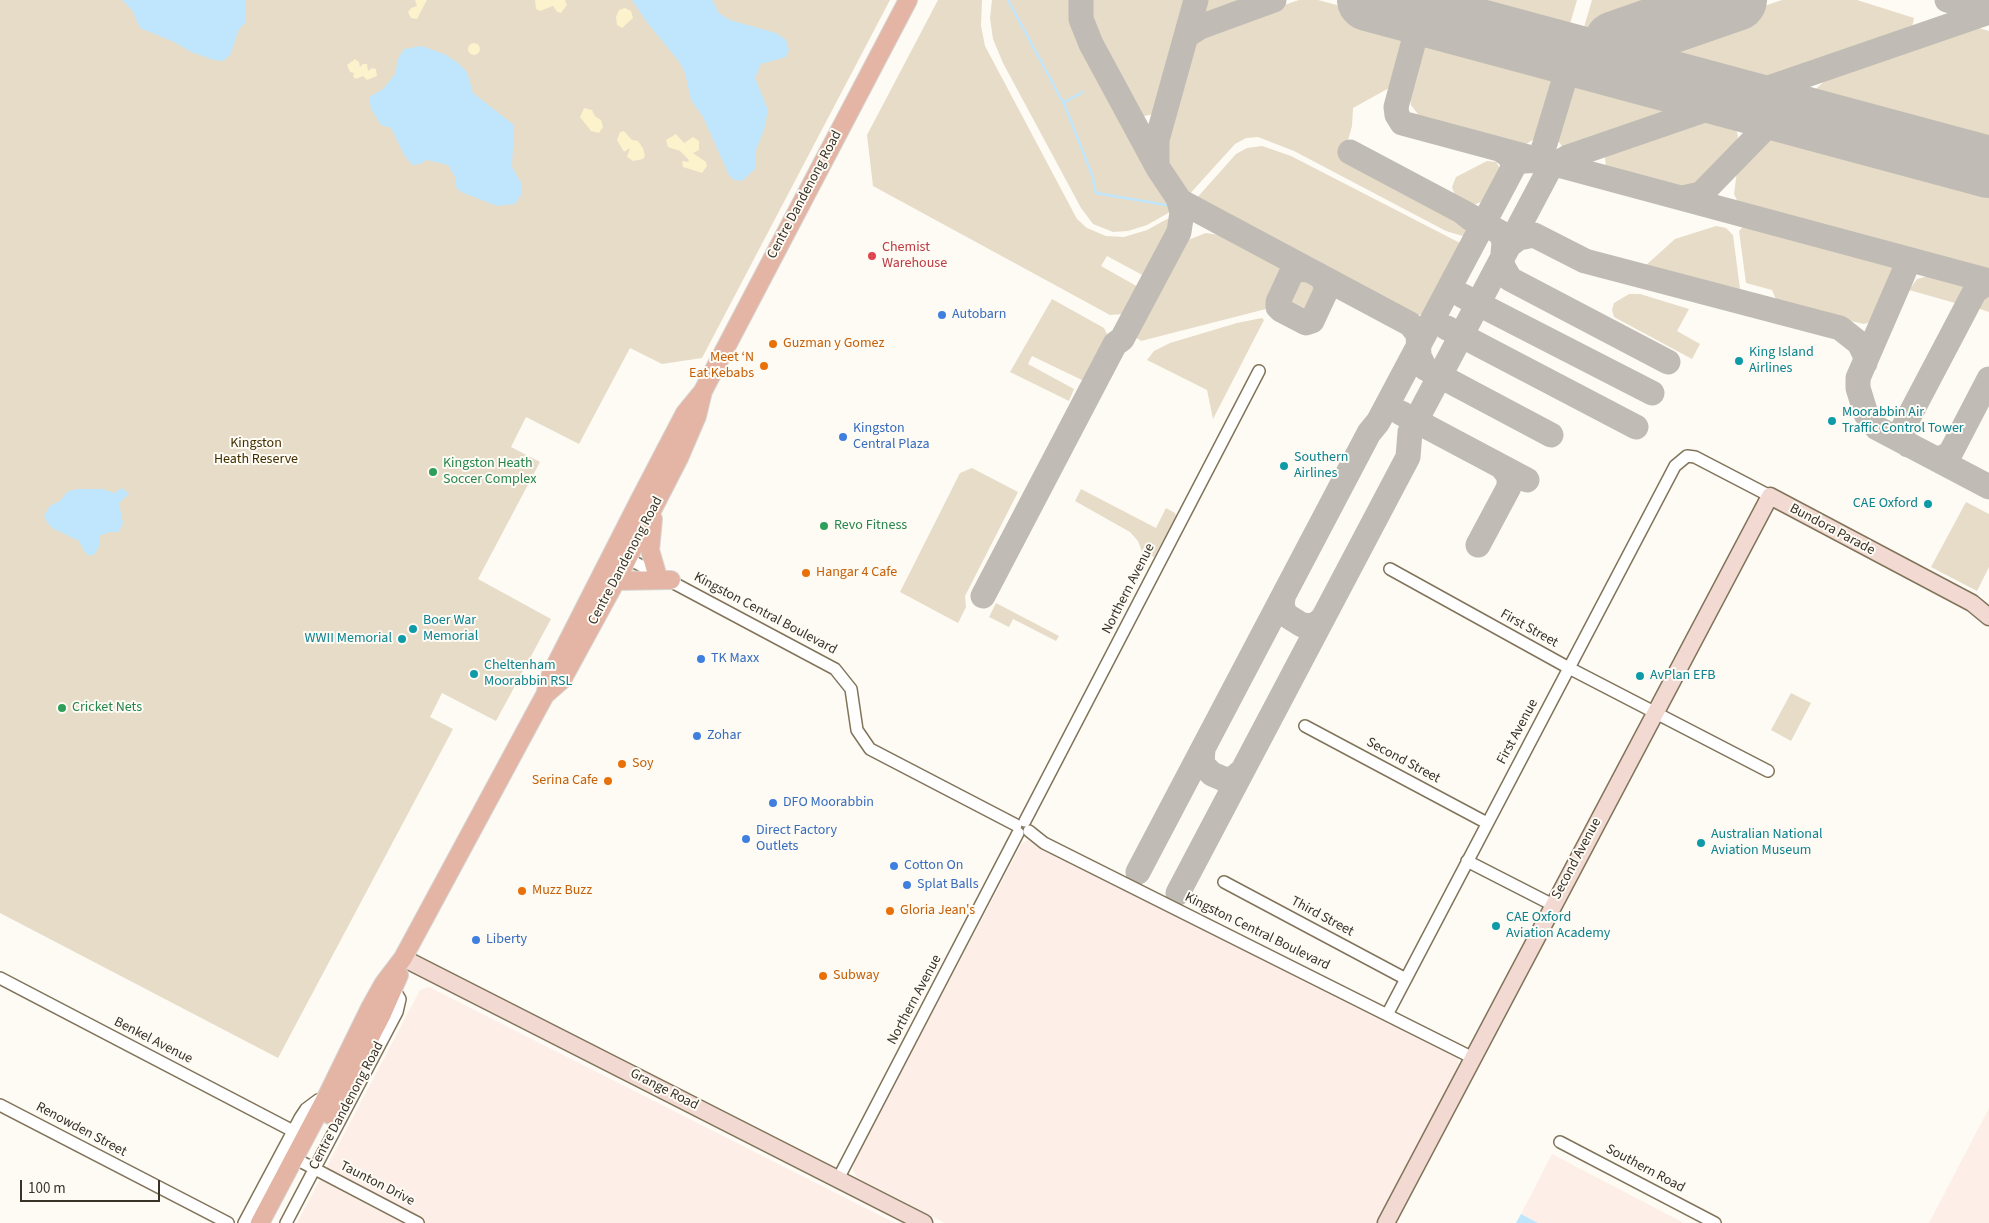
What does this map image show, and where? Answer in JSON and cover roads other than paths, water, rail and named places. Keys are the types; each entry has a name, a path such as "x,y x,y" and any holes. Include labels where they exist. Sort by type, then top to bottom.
{"main road":[{"name":"Centre Dandenong Road","path":"545,695 562,680 616,582 621,555 685,413 703,390 908,0"},
{"name":"Centre Dandenong Road","path":"260,1223 305,1164 326,1098 370,1008 384,984 403,958 545,695 551,674 621,555 655,506 698,416 703,390"},
{"name":"Bundora Parade","path":"1770,496 1972,603 1989,617"},
{"name":"Second Avenue","path":"1386,1223 1654,712 1770,496"},
{"path":"616,582 664,577 650,550 655,506"},
{"name":"Centre Dandenong Road","path":"274,1223 394,989 403,958"},
{"name":"Grange Road","path":"403,958 924,1223"}],"street":[{"name":"Northern Avenue","path":"838,1180 1259,371"},
{"name":"Bundora Parade","path":"1675,466 1687,456 1695,457 1770,496"},
{"name":"First Avenue","path":"1388,1013 1675,466"},
{"name":"Kingston Central Boulevard","path":"621,555 839,672 851,688 857,730 863,742 874,752 1022,828 1044,843 1388,1013 1473,1058"},
{"name":"First Street","path":"1390,570 1569,668 1768,771"},
{"name":"Second Street","path":"1305,726 1487,822"},
{"path":"1467,861 1553,905"},
{"name":"Third Street","path":"1224,882 1406,979"},
{"name":"Benkel Avenue","path":"0,978 293,1131"},
{"name":"Centre Dandenong Road","path":"244,1223 306,1109 318,1100 326,1098"},
{"name":"Renowden Street","path":"0,1104 228,1223"},
{"name":"Southern Road","path":"1560,1142 1715,1223"},
{"name":"Centre Dandenong Road","path":"286,1223 305,1164"},
{"name":"Taunton Drive","path":"305,1164 418,1223"}],"water":[{"path":"122,0 246,0 246,22 239,29 230,55 223,61 214,60 191,52 174,42 140,28 132,10"},
{"path":"632,0 712,0 719,13 730,20 776,33 786,40 789,50 786,57 761,64 755,78 768,110 764,130 756,150 755,169 742,181 734,180 729,175 703,117 691,100 685,73 680,63 646,21"},
{"path":"422,46 444,54 457,62 467,72 473,93 514,125 512,167 521,183 521,195 515,204 497,206 461,192 456,187 455,177 448,165 427,160 420,164 412,165 404,155 391,128 381,125 371,109 369,97 383,89 395,74 398,59 404,49"},
{"path":"122,488 129,494 119,503 123,523 119,532 110,532 99,536 99,546 95,554 89,556 79,541 52,528 44,515 51,505 60,501 67,492 77,489 103,489 114,493"},
{"path":"1521,1214 1538,1223 1516,1223"}],"waterway":[{"path":"1008,0 1065,106 1092,175 1096,193 1166,205"},
{"path":"1063,103 1083,92"}],"place":[{"name":"Chemist Warehouse","path":"872,256"},
{"name":"Autobarn","path":"942,315"},
{"name":"Guzman y Gomez","path":"773,344"},
{"name":"King Island Airlines","path":"1739,361"},
{"name":"Meet ‘N Eat Kebabs","path":"764,366"},
{"name":"Moorabbin Air Traffic Control Tower","path":"1832,421"},
{"name":"Kingston Central Plaza","path":"843,437"},
{"name":"Southern Airlines","path":"1284,466"},
{"name":"Kingston Heath Soccer Complex","path":"433,472"},
{"name":"CAE Oxford","path":"1928,504"},
{"name":"Revo Fitness","path":"824,526"},
{"name":"Hangar 4 Cafe","path":"806,573"},
{"name":"Boer War Memorial","path":"413,629"},
{"name":"WWII Memorial","path":"402,639"},
{"name":"TK Maxx","path":"701,659"},
{"name":"Cheltenham Moorabbin RSL","path":"474,674"},
{"name":"AvPlan EFB","path":"1640,676"},
{"name":"Cricket Nets","path":"62,708"},
{"name":"Zohar","path":"697,736"},
{"name":"Soy","path":"622,764"},
{"name":"Serina Cafe","path":"608,781"},
{"name":"DFO Moorabbin","path":"773,803"},
{"name":"Direct Factory Outlets","path":"746,839"},
{"name":"Australian National Aviation Museum","path":"1701,843"},
{"name":"Cotton On","path":"894,866"},
{"name":"Splat Balls","path":"907,885"},
{"name":"Muzz Buzz","path":"522,891"},
{"name":"Gloria Jean's","path":"890,911"},
{"name":"CAE Oxford Aviation Academy","path":"1496,926"},
{"name":"Liberty","path":"476,940"},
{"name":"Subway","path":"823,976"}],"park label":[{"name":"Kingston Heath Reserve","path":"256,452"}]}
